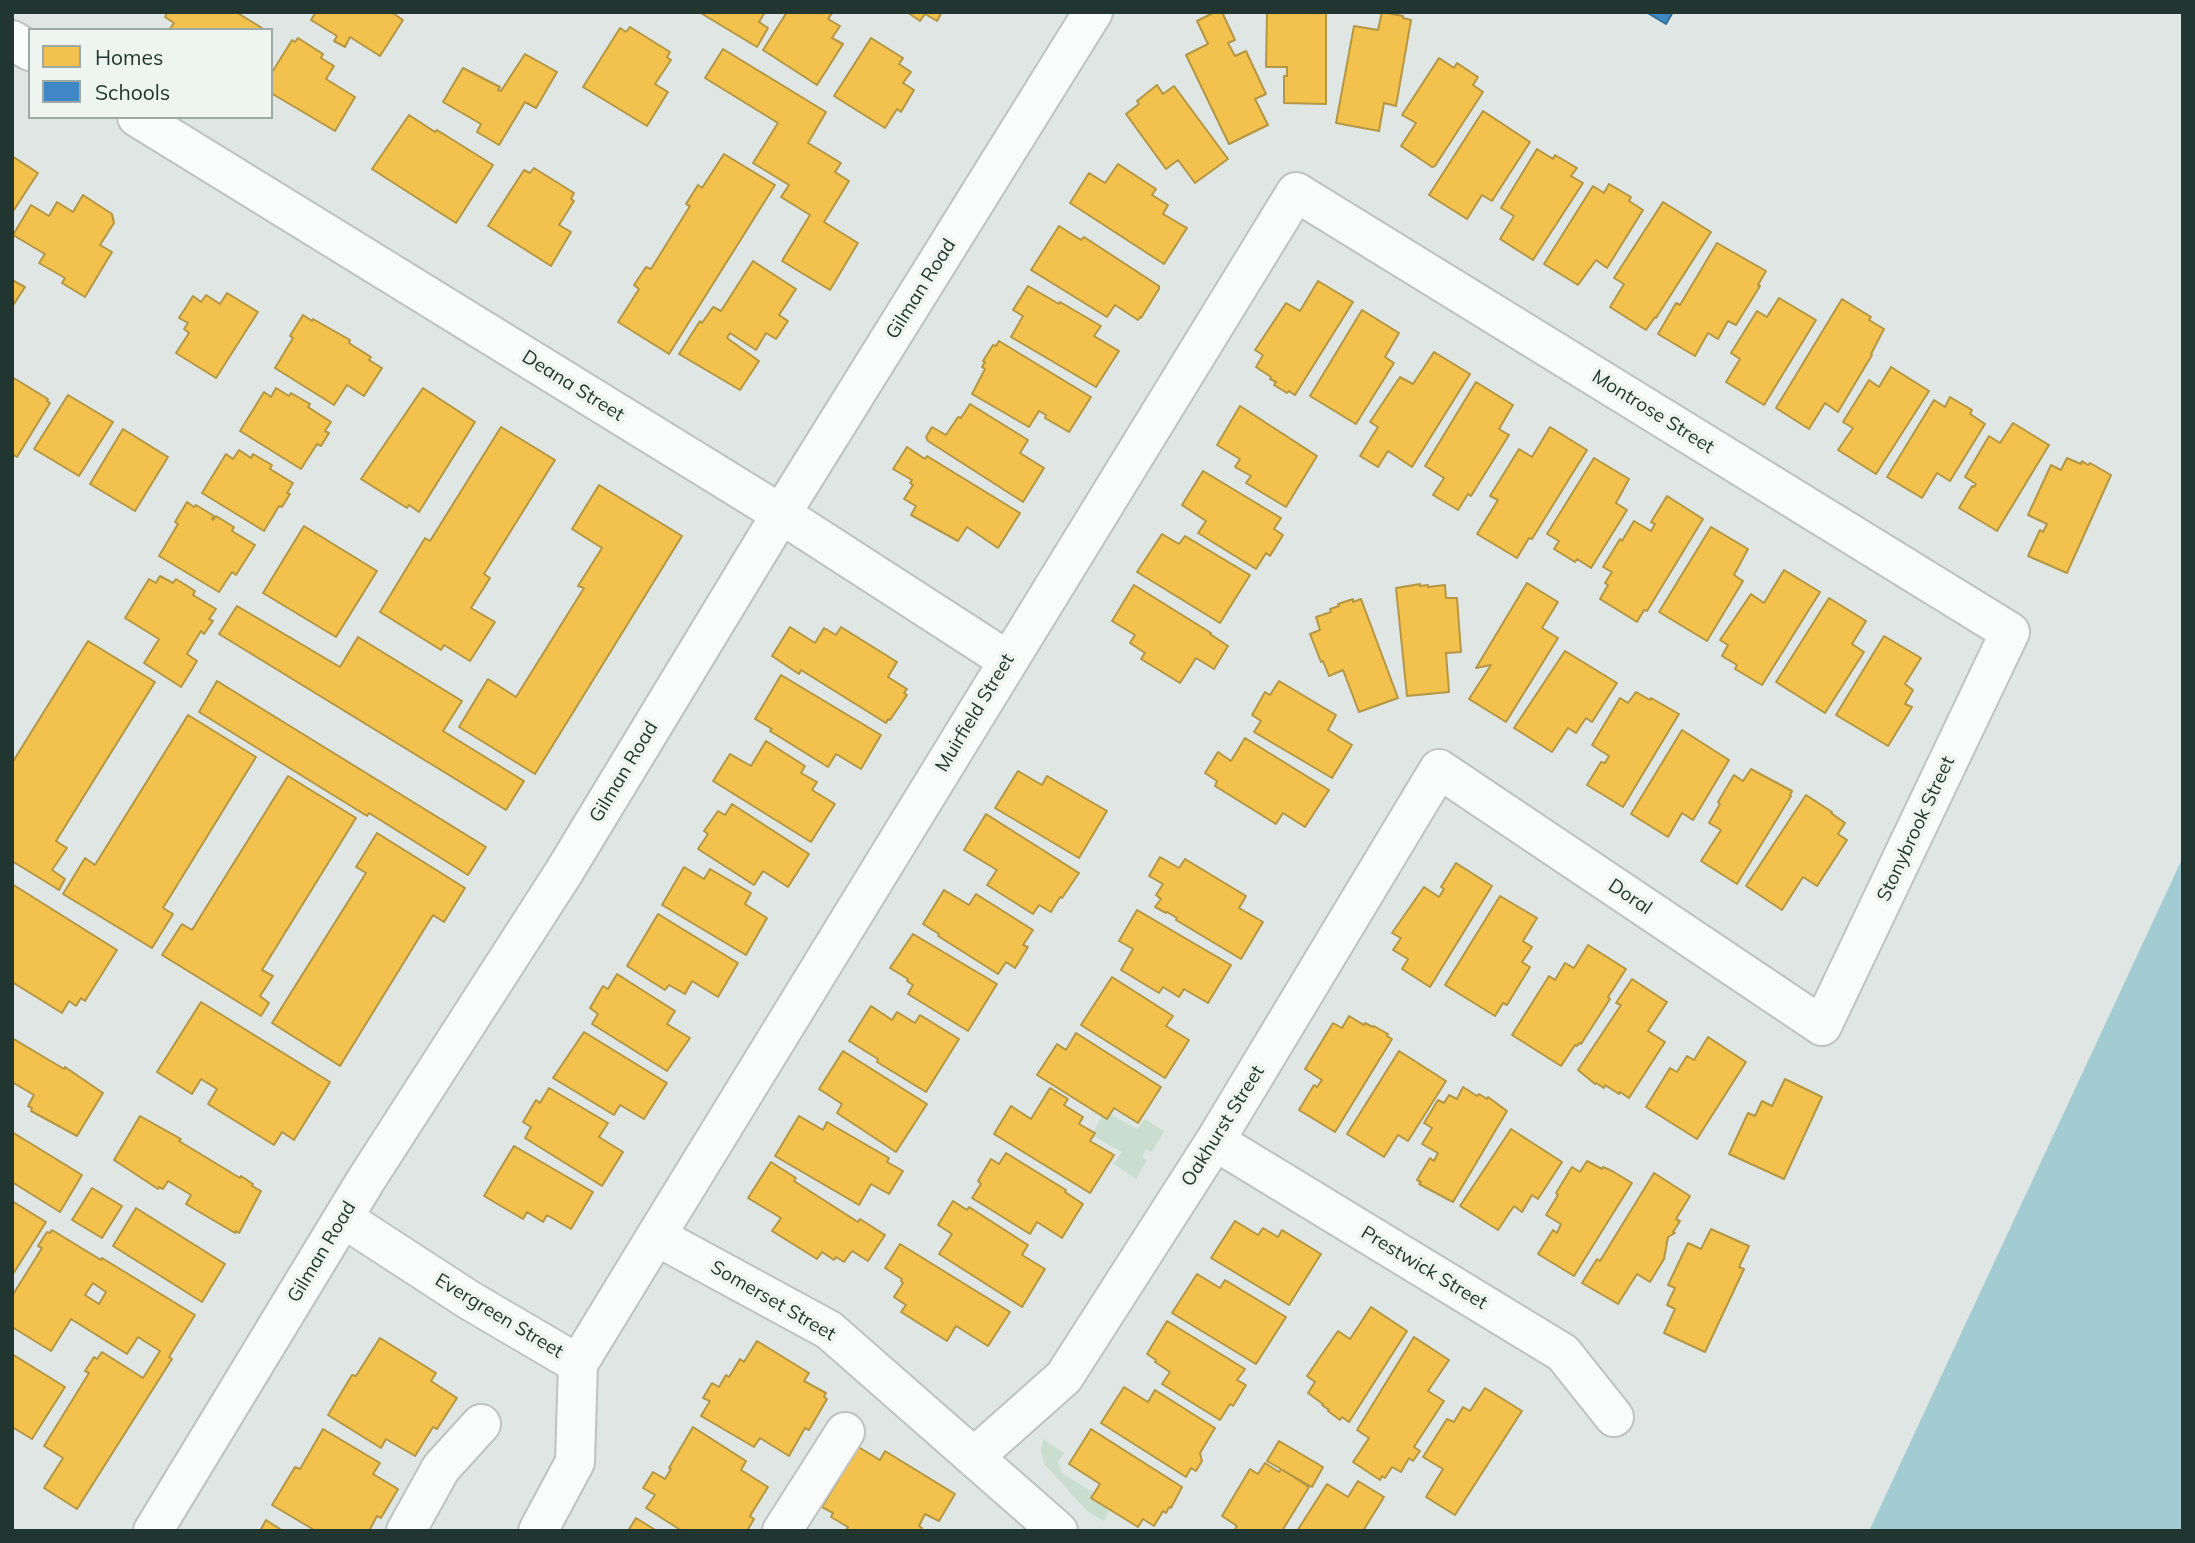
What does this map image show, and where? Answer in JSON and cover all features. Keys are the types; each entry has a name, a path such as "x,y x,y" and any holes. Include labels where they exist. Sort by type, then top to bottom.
{"street":[{"name":"Gilman Road","path":"153,1531 343,1218 564,872 781,514 1093,12"},
{"path":"12,40 28,50"},
{"name":"Deana Street","path":"140,119 781,514 1007,660"},
{"name":"Montrose Street","path":"1296,192 2010,632"},
{"name":"Muirfield Street","path":"656,1236 1296,192"},
{"name":"Stonybrook Street","path":"1822,1026 2010,632"},
{"name":"Doral","path":"1439,769 1822,1026"},
{"name":"Oakhurst Street","path":"974,1457 1064,1377 1214,1141 1439,769"},
{"name":"Prestwick Street","path":"1214,1141 1563,1353 1614,1417"},
{"name":"Evergreen Street","path":"343,1218 469,1300 578,1364 575,1462 538,1531"},
{"path":"578,1364 656,1236"},
{"name":"Somerset Street","path":"656,1236 830,1330 1058,1531"},
{"path":"406,1531 441,1468 481,1424"},
{"path":"782,1531 845,1432"}],"green space":[{"path":"1110,1114 1137,1129 1145,1119 1164,1131 1152,1152 1146,1149 1142,1157 1147,1160 1136,1179 1114,1164 1122,1152 1093,1136 1102,1116 1107,1119"},
{"path":"1043,1439 1064,1453 1058,1462 1062,1473 1094,1493 1091,1498 1110,1509 1104,1521 1087,1511 1045,1465 1041,1452"}],"water":[{"path":"2183,857 2183,1531 1869,1531"}],"building: Homes":[{"path":"167,12 236,12 262,28 170,28 174,23 165,17"},
{"path":"316,12 391,12 403,20 380,56 350,37 345,47 334,41 337,36 311,20"},
{"path":"699,12 765,12 759,22 768,28 757,47"},
{"path":"787,12 830,12 832,13 828,19 840,26 832,38 843,44 817,85 763,50"},
{"path":"907,12 942,12 937,21 925,14 920,21"},
{"path":"1215,12 1222,12 1235,40 1228,43 1235,56 1246,51 1266,94 1255,99 1268,125 1229,144 1186,55 1208,44 1197,21"},
{"path":"1267,12 1326,12 1326,104 1284,103 1284,76 1287,76 1287,67 1266,67"},
{"path":"1382,12 1411,20 1396,106 1384,103 1379,131 1336,123 1354,26 1378,30"},
{"path":"630,27 670,52 667,57 671,60 655,84 668,92 647,126 583,87 620,28 626,32"},
{"path":"298,38 323,54 321,58 334,66 326,79 355,97 335,131 273,94 273,71 292,40 295,42"},
{"path":"871,38 903,58 899,64 911,72 903,83 914,90 901,112 897,109 885,128 834,96"},
{"path":"723,49 826,112 808,143 841,163 835,172 849,181 824,222 858,243 830,290 782,261 810,215 781,197 789,185 753,163 778,123 705,78"},
{"path":"525,54 557,72 536,108 525,102 499,145 477,132 481,124 443,102 463,68 500,87 498,90 501,91"},
{"path":"1439,58 1454,68 1457,63 1478,77 1473,85 1483,92 1432,167 1401,146 1416,123 1402,115"},
{"path":"1157,85 1163,94 1174,86 1228,159 1195,183 1178,160 1166,169 1126,114"},
{"path":"1483,111 1530,142 1492,201 1482,195 1467,219 1429,195"},
{"path":"409,115 493,165 456,223 372,169"},
{"path":"1537,149 1553,159 1555,155 1577,168 1571,176 1583,183 1533,260 1500,239 1514,216 1501,208"},
{"path":"724,154 775,185 669,354 618,322 639,289 634,285 646,267 651,269 690,206 686,204 698,185 702,188"},
{"path":"12,156 38,173 12,213"},
{"path":"1118,164 1156,189 1152,195 1168,205 1163,214 1187,228 1164,264 1070,203 1089,173 1105,183"},
{"path":"534,168 574,193 571,199 574,201 559,225 571,232 551,266 488,226 524,170 530,173"},
{"path":"1609,184 1631,197 1629,201 1643,210 1607,268 1596,260 1578,285 1544,264 1593,186 1604,193"},
{"path":"83,195 112,214 114,223 100,245 112,252 85,297 62,283 65,278 39,263 45,254 13,235 31,205 49,216 57,202 73,212"},
{"path":"1663,202 1711,232 1646,330 1610,307 1624,284 1614,278"},
{"path":"1059,226 1081,240 1084,237 1159,286 1141,318 1138,320 1115,305 1107,317 1031,270"},
{"path":"1717,243 1766,271 1736,325 1728,321 1718,339 1708,333 1695,356 1658,334 1676,303 1680,305"},
{"path":"753,261 796,289 779,315 788,321 776,339 766,333 756,350 730,333 727,338 759,361 740,390 679,354 700,321 702,323 713,307 721,311"},
{"path":"12,280 25,287 12,307"},
{"path":"1318,281 1353,302 1295,395 1274,385 1276,382 1270,379 1271,377 1256,367 1263,355 1255,350 1286,303 1300,311"},
{"path":"1028,286 1101,326 1094,336 1119,351 1096,387 1011,337 1023,316 1013,310"},
{"path":"227,293 258,312 216,378 176,353 189,333 184,329 188,323 179,318 193,296 201,302 206,295 220,304"},
{"path":"1779,298 1816,320 1764,405 1726,382 1740,359 1731,353 1757,311 1767,317"},
{"path":"1842,299 1871,317 1869,320 1884,329 1872,355 1838,412 1825,403 1809,429 1776,408"},
{"path":"1362,310 1399,333 1385,357 1394,363 1356,424 1310,396"},
{"path":"303,315 350,340 349,343 371,357 369,360 382,368 364,396 347,385 334,405 275,368"},
{"path":"999,341 1091,397 1069,432 1045,418 1046,415 1039,411 1029,427 972,394 985,369 982,367 985,362 983,361 993,345 996,346"},
{"path":"1434,352 1470,374 1412,467 1388,451 1378,467 1360,456 1378,427 1370,422 1400,377 1413,384"},
{"path":"1891,367 1929,391 1876,474 1838,450 1853,428 1843,422 1869,380 1879,387"},
{"path":"12,377 48,399 50,403 17,457 12,454"},
{"path":"1476,382 1513,405 1499,429 1509,435 1471,496 1468,494 1458,510 1433,495 1444,478 1425,466"},
{"path":"276,388 310,404 308,407 331,422 325,431 329,433 321,446 317,444 301,469 240,431 264,392 271,397"},
{"path":"423,388 475,422 419,512 409,505 407,508 361,479"},
{"path":"68,395 113,422 79,476 34,449"},
{"path":"1950,397 1972,410 1970,414 1985,424 1950,481 1937,473 1922,498 1887,477 1934,400 1945,407"},
{"path":"970,404 1028,440 1020,453 1044,468 1023,502 928,441 926,437 932,427 946,435"},
{"path":"1240,406 1317,456 1286,507 1246,483 1251,476 1235,467 1240,459 1217,445"},
{"path":"2013,423 2049,445 1997,531 1959,508 1972,486 1976,484 1965,477 1989,436 2000,443"},
{"path":"501,427 555,460 484,574 490,578 471,608 495,622 470,661 444,645 441,650 380,612 425,538 430,541"},
{"path":"1550,427 1587,450 1532,539 1529,538 1517,558 1477,534 1498,500 1490,496 1519,449 1532,457"},
{"path":"123,429 168,457 135,511 90,484"},
{"path":"907,447 925,459 927,456 1020,513 998,548 967,527 958,541 911,515 916,506 904,499 913,485 910,483 912,480 893,469"},
{"path":"239,450 251,458 253,454 272,465 270,469 293,483 287,493 290,494 282,507 279,506 264,531 202,493 226,454 233,459"},
{"path":"1594,458 1629,479 1616,503 1627,510 1591,568 1554,549 1559,541 1547,534"},
{"path":"2067,458 2081,464 2082,461 2088,465 2090,463 2111,475 2067,573 2028,556 2040,530 2043,532 2047,524 2028,515 2051,465 2061,470"},
{"path":"1203,471 1281,518 1274,529 1283,535 1270,556 1266,553 1256,569 1198,533 1206,521 1182,505"},
{"path":"599,485 682,536 535,774 459,727 488,679 516,697 584,588 578,586 602,548 572,529"},
{"path":"1667,496 1703,519 1647,611 1644,610 1637,622 1600,599 1612,572 1603,567 1634,521 1651,531 1655,524 1651,522"},
{"path":"187,502 214,516 213,520 216,516 234,527 232,531 255,545 236,575 232,572 219,592 159,556 178,524 175,522"},
{"path":"304,526 377,571 336,637 263,593"},
{"path":"1711,527 1748,549 1734,575 1743,581 1707,641 1659,612"},
{"path":"1162,534 1179,544 1185,536 1250,575 1220,623 1137,572"},
{"path":"1784,570 1820,592 1762,685 1735,669 1737,665 1722,656 1728,645 1720,640 1751,594 1764,603"},
{"path":"160,576 173,583 176,579 195,591 193,595 216,609 209,619 213,621 204,634 201,631 187,654 197,661 181,687 144,663 159,639 125,618 149,579 156,583"},
{"path":"1527,583 1558,602 1542,628 1558,638 1506,722 1469,699 1491,665 1476,668"},
{"path":"1420,584 1428,587 1445,585 1446,598 1457,598 1461,652 1446,653 1449,692 1407,696 1396,588"},
{"path":"1134,585 1228,646 1214,669 1196,658 1180,683 1141,659 1145,653 1130,643 1135,635 1112,621"},
{"path":"1829,598 1866,621 1852,644 1864,652 1825,713 1776,682"},
{"path":"1353,599 1353,602 1361,599 1398,698 1359,712 1343,670 1329,676 1310,634 1320,630 1316,617"},
{"path":"237,606 340,667 358,637 462,701 443,731 524,781 506,810 219,634"},
{"path":"790,627 815,643 824,628 836,635 841,627 897,662 888,677 907,689 904,693 907,695 890,720 886,723 801,670 799,674 772,656"},
{"path":"1884,636 1921,658 1905,684 1913,690 1905,704 1912,707 1888,746 1836,715"},
{"path":"88,641 155,682 56,841 67,848 52,870 65,879 59,890 12,861 12,763"},
{"path":"1565,651 1617,683 1592,722 1586,718 1576,733 1568,728 1552,752 1514,728"},
{"path":"781,675 881,735 861,769 836,754 828,767 755,719"},
{"path":"217,681 486,847 468,875 199,712"},
{"path":"1279,681 1336,715 1328,730 1352,745 1332,778 1254,732 1261,721 1252,715 1265,692 1270,695"},
{"path":"1636,692 1679,714 1623,807 1587,785 1601,762 1605,763 1609,756 1592,745 1620,698 1628,703"},
{"path":"188,715 256,757 163,908 173,914 152,948 63,894 85,858 95,865"},
{"path":"1682,730 1729,760 1693,820 1682,813 1668,837 1631,814"},
{"path":"1245,738 1329,790 1305,827 1283,813 1276,824 1215,786 1217,781 1205,773 1218,752 1231,761"},
{"path":"766,741 805,766 801,773 817,782 812,790 835,804 811,842 713,781 730,754 751,766"},
{"path":"1751,769 1792,791 1737,884 1701,861 1721,830 1709,823 1720,804 1718,802 1734,775 1743,781"},
{"path":"1018,771 1042,785 1047,776 1107,811 1079,858 995,808"},
{"path":"288,776 356,818 262,970 273,976 260,996 269,1003 261,1016 162,955 182,924 192,930"},
{"path":"1806,795 1845,823 1838,834 1847,840 1817,886 1803,877 1782,910 1746,886"},
{"path":"732,804 809,854 788,887 763,871 754,885 698,849 708,834 704,831 718,811 725,815"},
{"path":"986,814 1079,873 1051,912 1039,905 1033,914 987,885 997,870 964,850"},
{"path":"377,833 465,888 444,922 433,915 340,1066 272,1023 366,873 356,867"},
{"path":"1160,857 1179,868 1185,859 1246,896 1239,908 1263,922 1241,959 1155,907 1161,899 1156,895 1163,884 1149,876"},
{"path":"1456,863 1492,886 1430,987 1402,969 1408,959 1393,950 1401,938 1392,933 1424,887 1439,897 1444,889 1441,887"},
{"path":"684,867 704,879 710,869 751,893 745,904 767,918 746,955 662,905"},
{"path":"12,884 117,950 85,1001 81,998 76,1006 69,1001 62,1013 12,982"},
{"path":"944,890 969,905 976,894 1033,930 1023,945 1028,947 1015,968 1006,962 998,974 923,924"},
{"path":"1500,896 1537,918 1523,941 1532,947 1522,962 1530,967 1507,1005 1503,1003 1495,1016 1445,985"},
{"path":"1137,910 1231,965 1208,1003 1184,989 1179,997 1163,987 1159,993 1121,970 1133,949 1119,941"},
{"path":"658,914 738,963 718,997 692,981 685,994 669,985 665,990 627,966"},
{"path":"913,934 997,984 968,1031 908,994 913,985 890,968"},
{"path":"1588,945 1626,969 1581,1044 1575,1045 1561,1066 1512,1035 1549,976 1555,980 1565,963 1574,968"},
{"path":"617,974 675,1011 667,1024 690,1038 667,1071 592,1024 598,1014 590,1008 603,986 608,989"},
{"path":"1112,977 1173,1016 1166,1026 1189,1040 1165,1078 1081,1025"},
{"path":"1632,979 1667,1002 1648,1031 1665,1042 1629,1098 1605,1085 1604,1088 1595,1084 1578,1070 1621,1005 1616,1003"},
{"path":"201,1002 330,1082 294,1140 282,1132 274,1145 208,1104 217,1089 201,1079 192,1094 157,1072"},
{"path":"871,1006 892,1020 897,1012 915,1023 920,1015 959,1039 926,1092 849,1041"},
{"path":"1349,1016 1364,1025 1374,1026 1392,1039 1335,1132 1299,1110 1314,1085 1317,1087 1322,1080 1305,1069 1333,1023 1342,1028"},
{"path":"584,1032 667,1083 644,1119 620,1105 614,1115 553,1078"},
{"path":"1076,1033 1161,1087 1138,1123 1114,1108 1107,1119 1037,1075 1057,1044 1066,1050"},
{"path":"1708,1037 1746,1062 1697,1139 1646,1107 1670,1068 1677,1072 1687,1056 1694,1060"},
{"path":"12,1038 64,1069 65,1067 103,1093 77,1136 31,1111 32,1108 28,1106 34,1095 12,1082"},
{"path":"843,1051 927,1104 896,1152 837,1113 842,1104 819,1089"},
{"path":"1399,1051 1446,1081 1408,1141 1398,1135 1384,1157 1347,1134"},
{"path":"1785,1079 1822,1097 1784,1179 1729,1154 1748,1113 1755,1116 1762,1101 1772,1106"},
{"path":"1463,1087 1477,1096 1479,1094 1487,1099 1488,1097 1507,1111 1453,1202 1419,1184 1421,1182 1417,1180 1430,1158 1434,1161 1438,1153 1422,1144 1432,1128 1424,1123 1438,1100 1444,1103 1449,1095 1457,1099"},
{"path":"549,1088 608,1123 599,1137 623,1152 602,1186 525,1138 531,1127 523,1122 536,1100 540,1103"},
{"path":"1050,1088 1068,1099 1064,1105 1083,1117 1079,1124 1095,1133 1090,1141 1114,1155 1090,1193 994,1134 1011,1106 1031,1119"},
{"path":"140,1116 240,1178 241,1176 261,1191 239,1233 186,1204 191,1195 168,1181 163,1189 158,1189 114,1160"},
{"path":"799,1116 823,1130 827,1122 889,1158 887,1162 903,1171 889,1194 871,1184 859,1205 775,1156"},
{"path":"1511,1129 1562,1162 1538,1199 1532,1195 1522,1212 1514,1206 1498,1230 1460,1206"},
{"path":"12,1132 82,1175 60,1212 12,1182"},
{"path":"514,1146 593,1192 571,1229 547,1215 543,1222 527,1212 523,1219 484,1196"},
{"path":"1006,1153 1066,1190 1065,1192 1083,1204 1062,1238 1037,1222 1030,1234 972,1198 991,1159 999,1164"},
{"path":"1587,1161 1632,1183 1574,1276 1538,1254 1553,1230 1557,1233 1561,1224 1546,1215 1558,1195 1556,1193 1572,1167 1580,1172"},
{"path":"771,1162 796,1178 794,1181 858,1222 860,1219 885,1235 868,1261 852,1251 844,1262 836,1257 834,1260 822,1252 817,1259 772,1231 781,1218 748,1198"},
{"path":"1654,1173 1690,1196 1676,1219 1680,1221 1673,1232 1675,1233 1668,1237 1664,1259 1650,1282 1637,1274 1618,1304 1582,1283 1597,1259 1600,1261"},
{"path":"92,1188 122,1206 102,1238 72,1220"},
{"path":"12,1201 46,1222 13,1274 12,1273"},
{"path":"953,1201 967,1210 969,1207 1028,1245 1022,1255 1045,1269 1022,1307 939,1254 952,1234 938,1225"},
{"path":"136,1208 225,1264 202,1302 113,1246"},
{"path":"1235,1221 1258,1235 1263,1228 1278,1237 1282,1230 1321,1254 1289,1305 1211,1258"},
{"path":"1711,1229 1749,1246 1739,1267 1744,1269 1705,1352 1664,1333 1675,1309 1667,1305 1675,1288 1668,1285 1688,1243 1701,1249"},
{"path":"52,1230 101,1260 102,1258 195,1315 169,1357 172,1359 77,1509 44,1488 63,1458 44,1446 89,1373 85,1371 94,1357 97,1359 102,1352 143,1378 160,1351 138,1337 127,1354 71,1319 51,1351 12,1327 12,1296 42,1248 38,1246 47,1232","holes":["93,1283 106,1292 99,1304 85,1295"]},
{"path":"900,1244 1010,1312 988,1346 956,1326 947,1341 901,1312 906,1305 894,1297 903,1283 902,1279 885,1268"},
{"path":"1197,1274 1220,1288 1225,1280 1286,1317 1256,1364 1172,1313"},
{"path":"1371,1307 1407,1331 1349,1422 1342,1417 1340,1420 1308,1393 1315,1382 1307,1376 1338,1331 1350,1339"},
{"path":"1167,1321 1245,1369 1237,1380 1246,1385 1220,1420 1162,1384 1170,1372 1147,1354"},
{"path":"1414,1337 1449,1360 1428,1391 1444,1401 1414,1447 1420,1451 1413,1461 1409,1458 1401,1472 1392,1467 1385,1478 1382,1476 1380,1480 1353,1462 1369,1438 1357,1430"},
{"path":"380,1338 436,1373 431,1381 457,1398 437,1429 433,1427 415,1456 386,1439 381,1448 328,1415 352,1375 356,1376"},
{"path":"757,1341 809,1373 804,1381 826,1393 824,1397 827,1399 809,1430 805,1428 789,1456 760,1438 754,1447 701,1416 710,1401 703,1398 712,1383 719,1387 740,1359 744,1362"},
{"path":"12,1354 65,1387 32,1439 12,1427"},
{"path":"1124,1387 1148,1402 1155,1390 1215,1428 1200,1453 1202,1461 1196,1471 1191,1468 1186,1477 1101,1423"},
{"path":"1485,1388 1522,1411 1455,1515 1426,1497 1443,1469 1423,1457 1447,1419 1454,1422 1463,1407 1470,1411"},
{"path":"693,1427 746,1461 741,1470 768,1487 750,1516 754,1519 747,1531 682,1531 646,1508 655,1495 643,1488 653,1472 665,1479"},
{"path":"323,1429 380,1463 373,1474 398,1489 381,1518 377,1516 369,1531 316,1531 272,1505 295,1467 300,1469"},
{"path":"1091,1429 1182,1487 1171,1508 1169,1507 1166,1513 1163,1511 1154,1526 1143,1519 1138,1527 1091,1498 1100,1484 1069,1464"},
{"path":"1279,1441 1323,1467 1312,1487 1267,1461"},
{"path":"855,1445 880,1460 885,1451 955,1494 939,1521 925,1514 919,1526 922,1528 920,1531 846,1531 848,1527 831,1517 833,1513 822,1507"},
{"path":"1265,1463 1279,1472 1281,1469 1309,1487 1282,1531 1234,1531 1237,1526 1222,1516 1250,1469 1258,1474"},
{"path":"1358,1481 1384,1497 1363,1531 1297,1531 1327,1484 1348,1497"},
{"path":"636,1518 657,1531 628,1531"},
{"path":"266,1520 283,1531 260,1531"}],"building: Schools":[{"path":"1646,12 1673,12 1666,24"}]}
